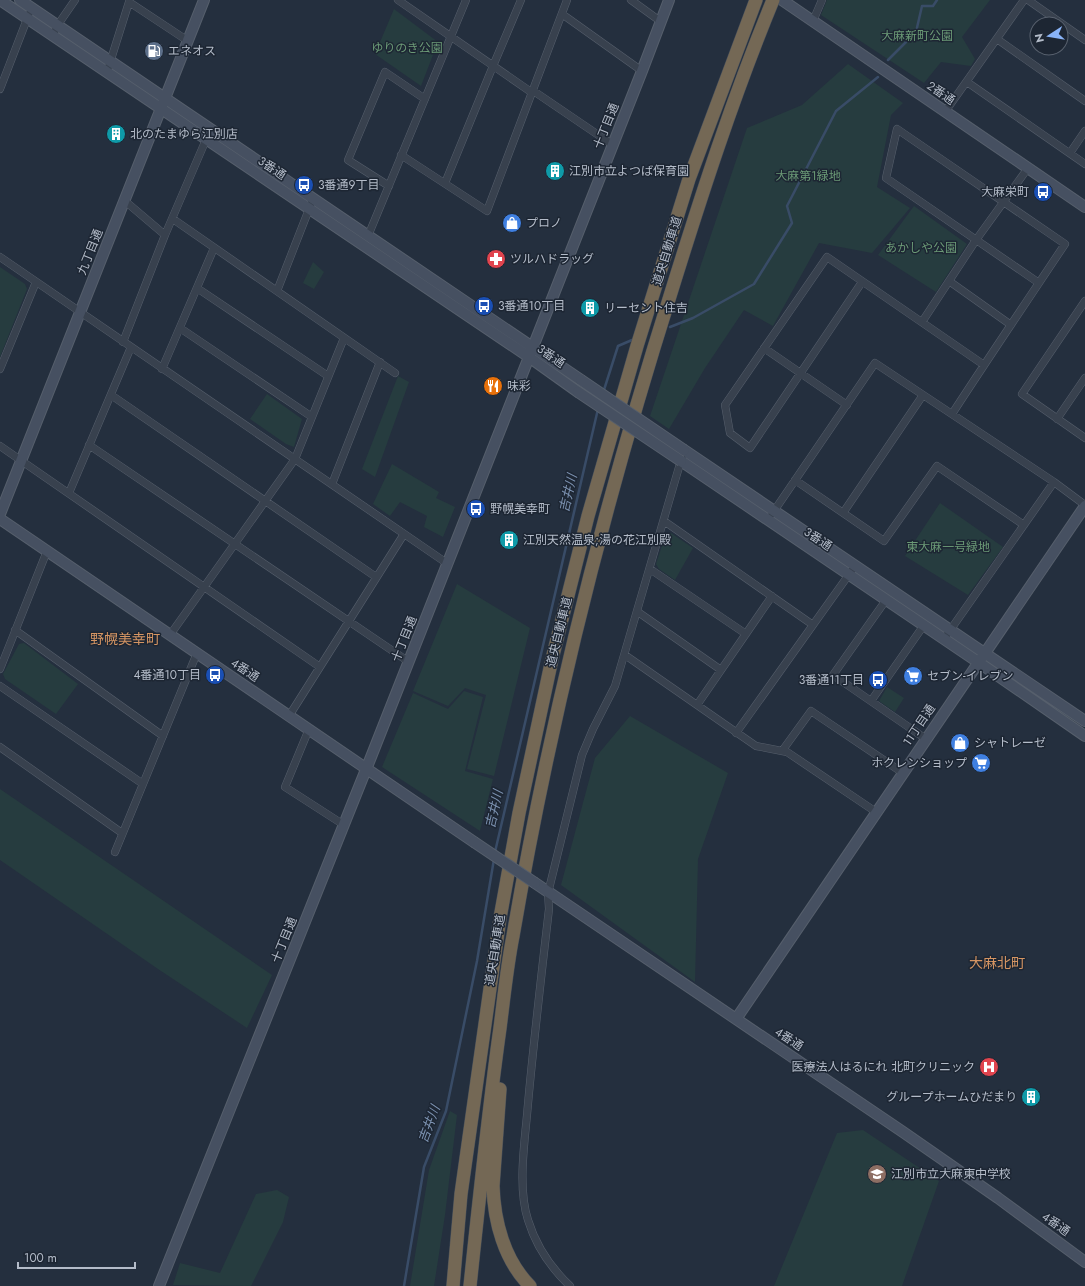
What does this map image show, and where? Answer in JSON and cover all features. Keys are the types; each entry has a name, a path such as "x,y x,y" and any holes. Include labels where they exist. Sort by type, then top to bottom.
{"highway":[{"name":"道央自動車道","path":"453,1286 461,1194 500,918 519,813 552,659 588,516 637,346 689,180 756,0"},
{"name":"道央自動車道","path":"470,1286 479,1196 512,938 535,817 568,664 604,520 653,348 705,185 773,0"},
{"path":"512,938 493,1200 496,1218 506,1250 516,1268 530,1286"},
{"path":"444,1286 461,1194"}],"street":[{"name":"3番通","path":"0,0 161,109 208,134"},
{"name":"3番通","path":"20,0 165,99 208,134 311,204 531,352 581,380 1085,721"},
{"path":"53,36 57,26 75,0"},
{"name":"九丁目通","path":"0,514 204,0"},
{"path":"398,0 407,3 451,37 493,66 613,145"},
{"path":"368,236 466,0"},
{"path":"445,183 521,0"},
{"path":"402,155 487,211 531,91 567,0"},
{"path":"631,0 660,21"},
{"name":"十丁目通","path":"159,1286 448,564 669,0"},
{"name":"2番通","path":"782,0 1085,207"},
{"path":"809,18 822,0"},
{"path":"945,112 1024,0"},
{"path":"1028,0 1085,40"},
{"path":"107,72 109,61 129,2 188,41"},
{"path":"0,88 32,8"},
{"path":"562,14 642,71"},
{"path":"997,38 1085,101"},
{"path":"389,186 348,160 384,72 425,99"},
{"path":"967,82 1085,164"},
{"path":"952,414 1065,244 897,128 886,178 1039,283"},
{"path":"1070,153 1085,130"},
{"path":"123,342 165,235 208,134"},
{"path":"922,322 976,240 1028,168"},
{"path":"124,200 165,235"},
{"name":"3番通","path":"311,204 368,236 531,352 578,392 924,625 1085,736"},
{"path":"277,291 311,204"},
{"path":"173,219 395,373"},
{"path":"162,369 214,248"},
{"path":"0,257 448,564"},
{"path":"862,282 750,448 730,433 725,405 826,257 984,365"},
{"path":"949,281 1011,325"},
{"path":"0,368 36,282"},
{"path":"197,288 328,376"},
{"path":"1085,301 1022,394 1085,438"},
{"path":"180,328 312,417"},
{"path":"170,635 295,459 344,338"},
{"path":"69,493 131,347"},
{"path":"764,348 846,405"},
{"path":"332,484 380,362"},
{"path":"767,520 875,363 1054,482 1085,505"},
{"path":"1057,419 1085,378"},
{"path":"111,395 376,577"},
{"path":"843,513 923,395"},
{"path":"89,445 409,662"},
{"path":"0,446 320,667"},
{"path":"570,1286 557,1274 539,1248 528,1220 524,1197 523,1162 532,1053 549,909 548,893 582,755 593,729 615,686 638,612 684,450"},
{"path":"795,480 884,541 937,466 1024,525"},
{"path":"944,639 1054,482"},
{"name":"11丁目通","path":"736,1019 1085,505"},
{"name":"4番通","path":"0,519 548,893 934,1153 1085,1262"},
{"path":"664,521 813,624"},
{"path":"289,716 404,534"},
{"path":"0,669 47,551"},
{"path":"736,733 855,566"},
{"path":"650,569 746,634"},
{"path":"697,705 772,596"},
{"path":"886,600 833,675 926,739"},
{"path":"638,612 721,670"},
{"path":"871,701 924,625"},
{"path":"15,630 163,736"},
{"path":"114,852 197,653"},
{"path":"625,655 756,746 787,752 876,812"},
{"path":"0,686 143,784"},
{"path":"782,751 811,711 903,773"},
{"path":"308,729 286,787 344,825"},
{"path":"0,747 122,833"}],"green space":[{"name":"大麻新町公園","path":"827,0 990,0 962,37 975,59 971,66 941,62 924,83 821,15"},
{"name":"ゆりのき公園","path":"394,9 438,42 421,86 375,54"},
{"name":"大麻第1緑地","path":"848,64 903,103 891,115 877,187 910,208 872,253 819,243 773,326 744,310 705,368 669,429 650,416 747,128 802,105"},
{"name":"あかしや公園","path":"914,206 967,244 936,292 878,255"},
{"path":"313,262 324,272 314,289 303,283"},
{"path":"0,267 25,284 27,289 0,357"},
{"path":"398,376 409,382 375,477 362,469"},
{"path":"267,394 302,419 294,447 286,444 250,419"},
{"path":"392,464 439,492 436,498 455,507 443,537 424,527 427,516 400,502 390,516 373,504"},
{"name":"東大麻一号緑地","path":"940,503 1003,547 968,595 905,556"},
{"path":"666,533 671,533 693,548 675,580 659,569 656,564"},
{"path":"457,584 530,628 494,776 467,769 486,695 465,688 448,706 413,691"},
{"path":"24,643 78,684 56,714 5,679 3,674 19,644"},
{"path":"887,687 904,698 895,712 879,701"},
{"path":"464,691 483,697 465,771 493,779 480,831 382,767 413,693 448,709"},
{"path":"630,716 728,773 698,859 695,982 561,885 595,758"},
{"path":"0,789 272,975 247,1028 158,969 0,860"},
{"path":"450,1111 457,1115 445,1215 434,1286 410,1286 429,1170"},
{"name":"江別市立大麻東中学校","path":"863,1130 939,1181 902,1286 774,1286 837,1133"},
{"path":"277,1190 289,1197 283,1222 251,1286 173,1285 180,1263 220,1273 256,1194"}],"waterway":[{"path":"888,60 916,32 922,6 933,6 937,0"},
{"path":"670,327 693,318 754,284 792,223 787,206 836,111 878,77"},
{"name":"吉井川","path":"603,393 618,346 632,340"},
{"name":"吉井川","path":"495,852 598,409"},
{"name":"吉井川","path":"404,1286 424,1167 446,1111 477,961 494,859"}],"place":[{"name":"エネオス","path":"154,51"},
{"name":"北のたまゆら江別店","path":"116,134"},
{"name":"江別市立よつば保育園","path":"555,171"},
{"name":"3番通9丁目","path":"304,185"},
{"name":"大麻栄町","path":"1043,192"},
{"name":"プロノ","path":"512,223"},
{"name":"ツルハドラッグ","path":"496,259"},
{"name":"3番通10丁目","path":"484,306"},
{"name":"リーセント住吉","path":"590,308"},
{"name":"味彩","path":"493,386"},
{"name":"野幌美幸町","path":"476,509"},
{"name":"江別天然温泉;湯の花江別殿","path":"509,540"},
{"name":"4番通10丁目","path":"215,675"},
{"name":"セブン-イレブン","path":"913,676"},
{"name":"3番通11丁目","path":"878,680"},
{"name":"シャトレーゼ","path":"960,743"},
{"name":"ホクレンショップ","path":"981,763"},
{"name":"医療法人はるにれ 北町クリニック","path":"989,1067"},
{"name":"グループホームひだまり","path":"1031,1097"},
{"name":"江別市立大麻東中学校","path":"877,1174"}],"district":[{"name":"野幌美幸町","path":"125,639"},
{"name":"大麻北町","path":"997,963"}]}
